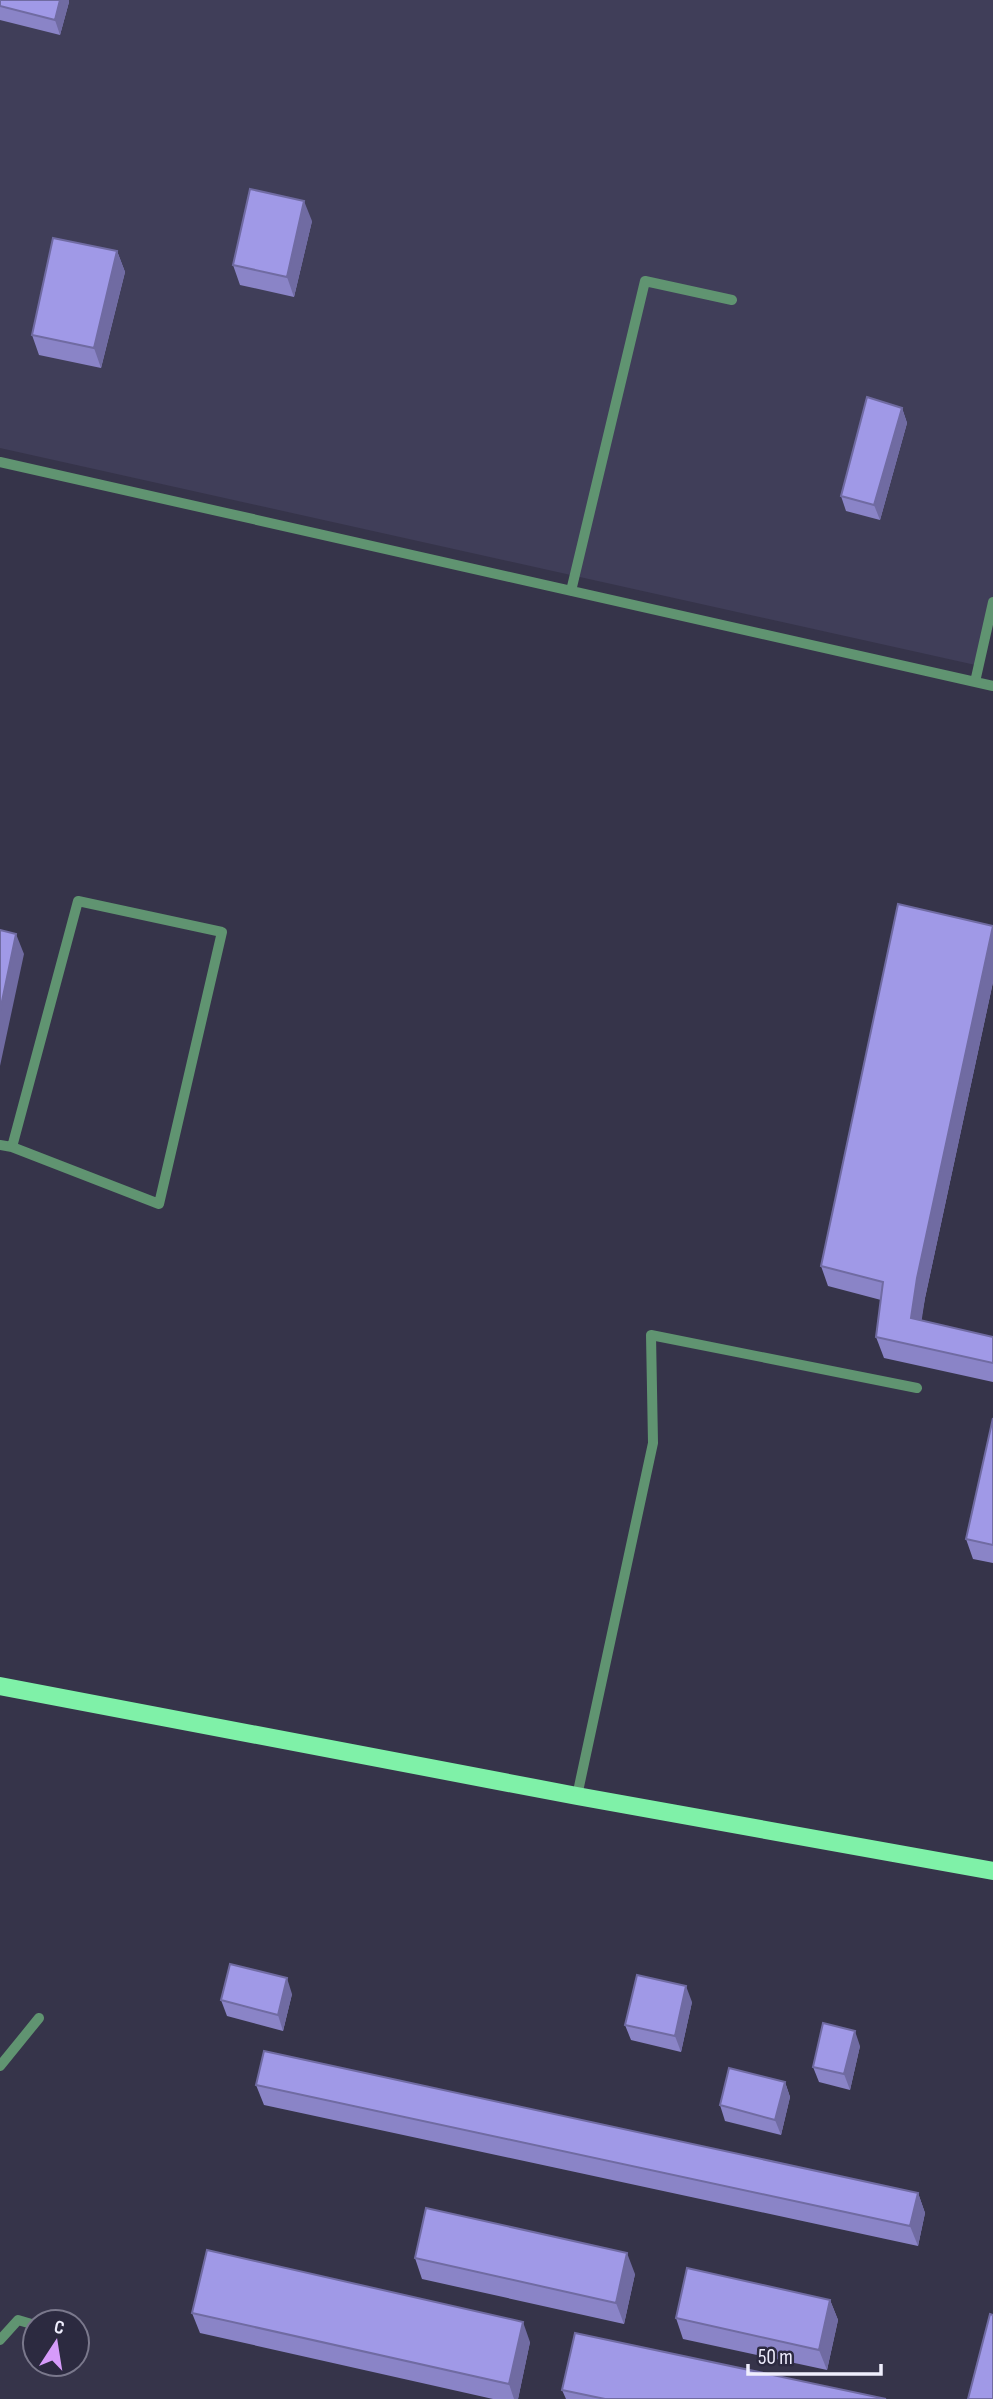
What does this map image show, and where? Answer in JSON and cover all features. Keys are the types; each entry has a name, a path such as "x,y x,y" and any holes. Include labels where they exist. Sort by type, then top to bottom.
{"main road":[{"path":"0,1686 577,1796 993,1871"}],"lane":[{"path":"571,591 645,281 732,300"},
{"path":"0,462 993,685"},
{"path":"975,682 993,602"},
{"path":"0,1145 12,1147 159,1204 222,932 78,901 12,1147"},
{"path":"577,1796 653,1443 651,1335 916,1388"},
{"path":"0,2066 39,2018"},
{"path":"0,2340 18,2320 21,2321"}],"shaded area":[{"path":"0,0 993,0 993,625 986,624 980,666 0,448"}],"building":[{"path":"0,0 60,0 55,20 0,6"},
{"path":"250,189 304,201 287,277 233,265"},
{"path":"53,238 117,251 94,348 32,335"},
{"path":"867,397 902,408 874,505 841,496"},
{"path":"898,904 993,926 917,1278 911,1318 993,1337 993,1363 876,1337 883,1282 821,1266"},
{"path":"0,930 16,934 0,1011"},
{"path":"993,1418 993,1545 966,1539"},
{"path":"230,1964 287,1978 278,2015 221,2000"},
{"path":"637,1975 686,1986 675,2036 625,2025"},
{"path":"823,2023 855,2031 844,2074 813,2067"},
{"path":"264,2051 918,2193 910,2226 256,2085"},
{"path":"729,2068 785,2082 775,2120 720,2105"},
{"path":"426,2208 627,2253 616,2303 415,2258"},
{"path":"207,2250 523,2322 509,2384 192,2313"},
{"path":"687,2268 830,2300 819,2350 676,2318"},
{"path":"990,2314 993,2315 993,2399 968,2399"},
{"path":"575,2333 886,2399 605,2399 562,2390"}]}
